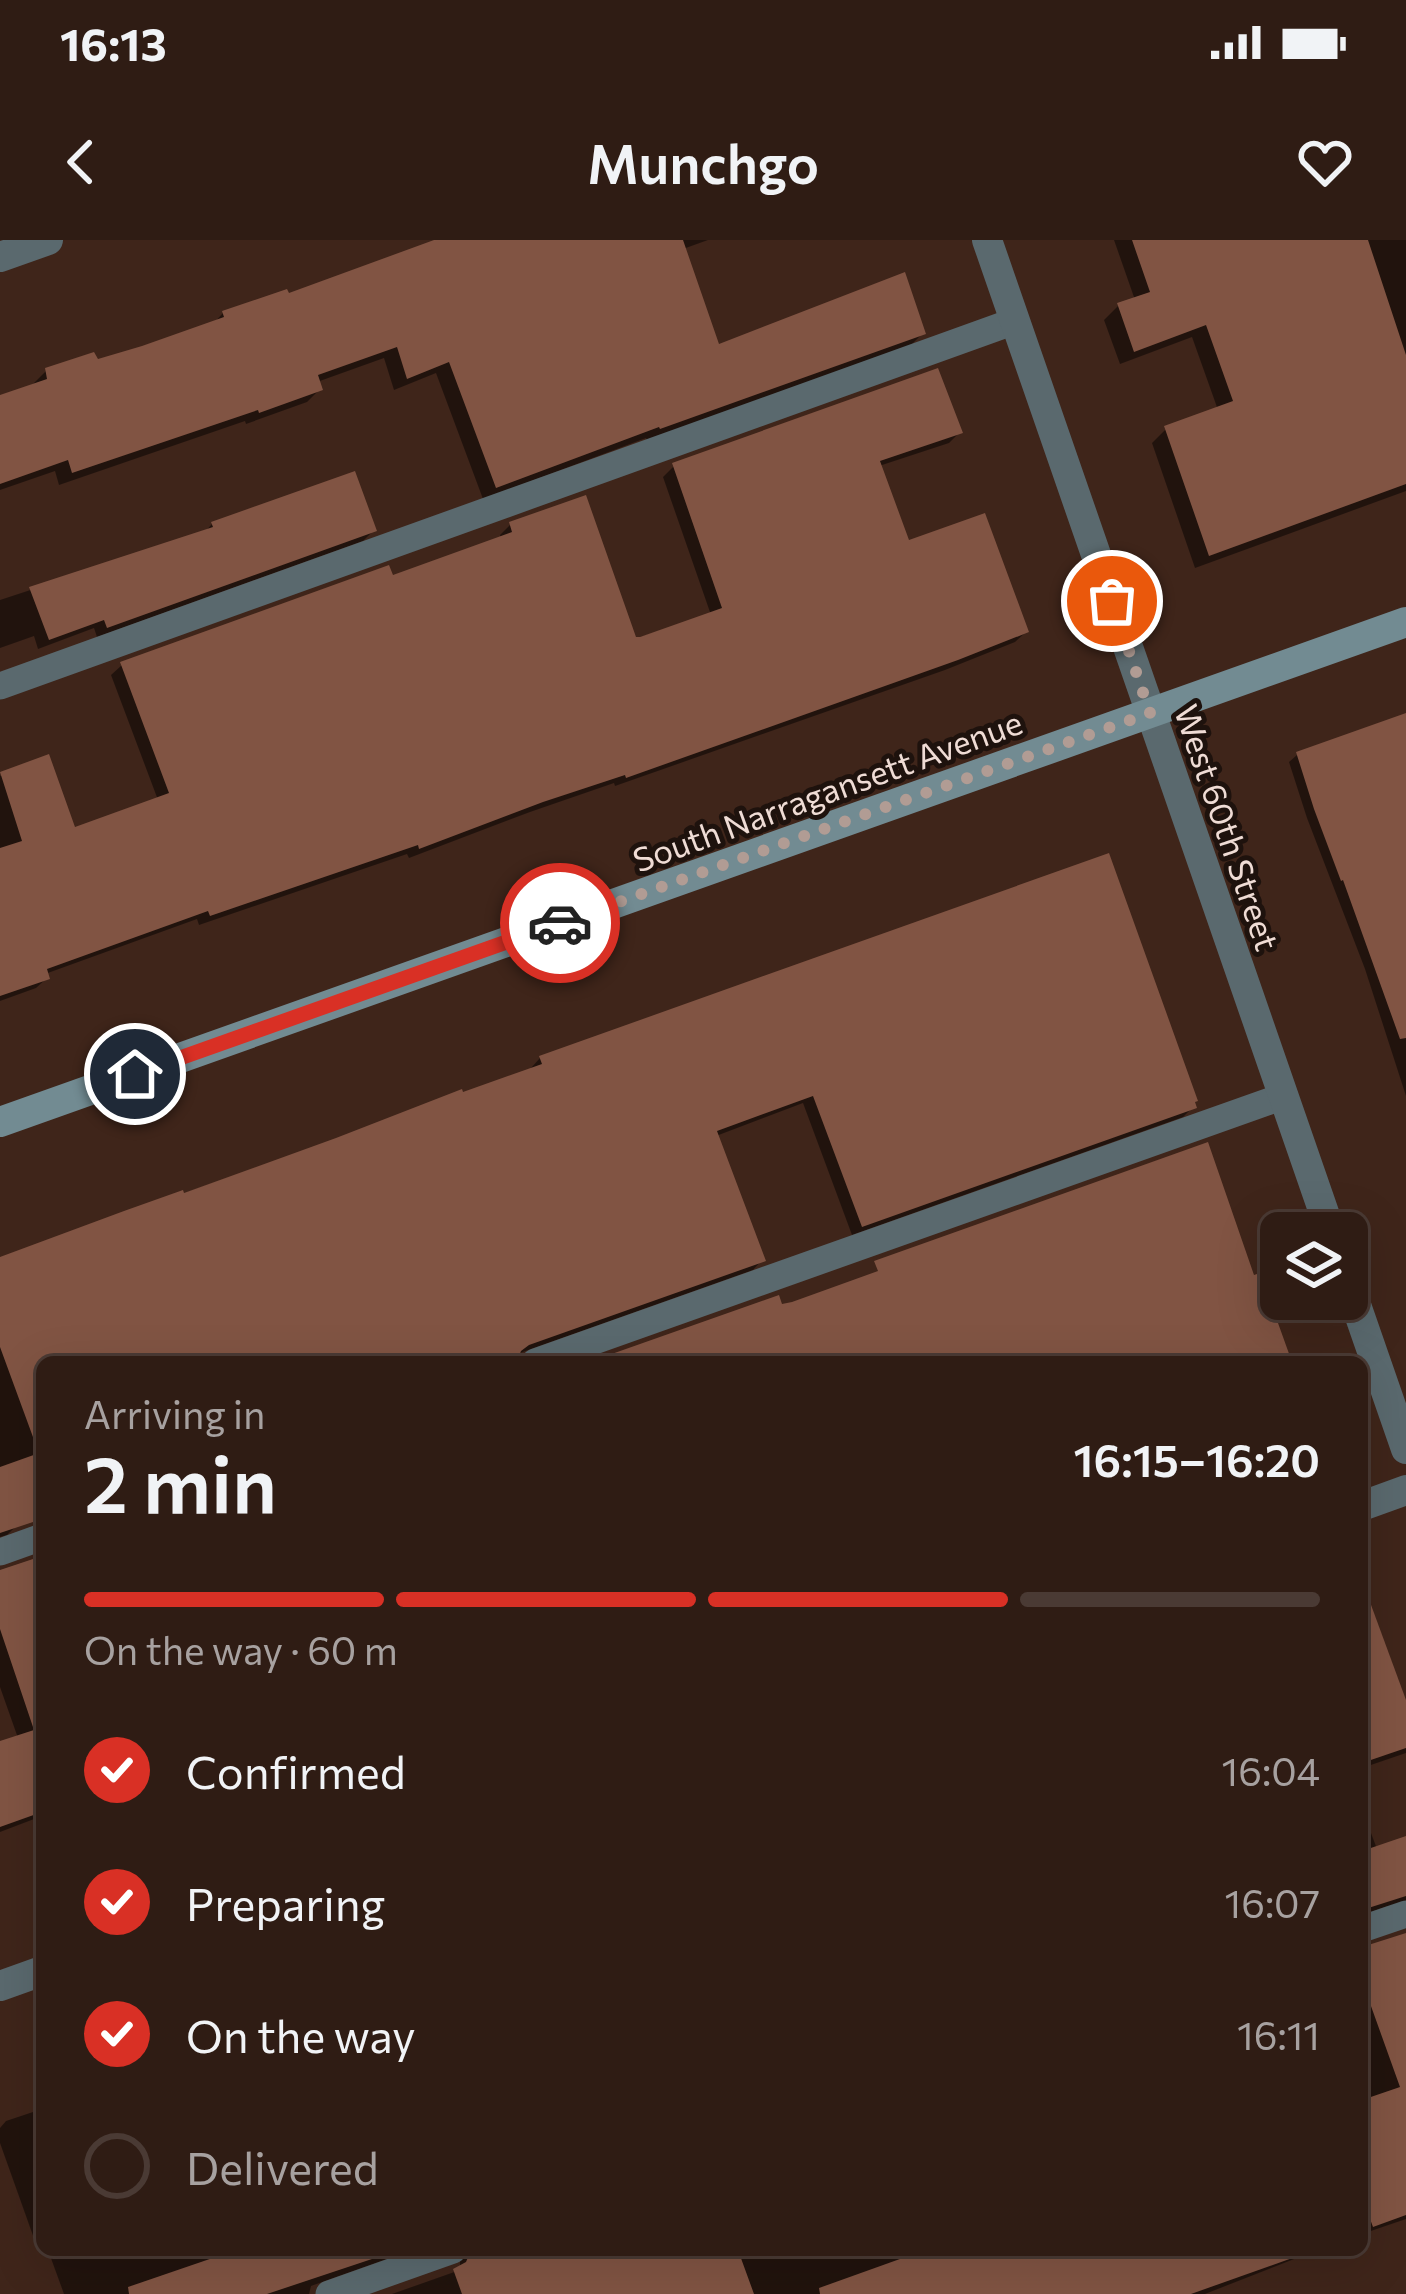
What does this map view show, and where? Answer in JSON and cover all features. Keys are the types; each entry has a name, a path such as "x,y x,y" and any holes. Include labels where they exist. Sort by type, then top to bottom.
{"street":[{"path":"0,257 48,240"},
{"name":"West 60th Street","path":"987,240 1324,1212"},
{"name":"South Narragansett Avenue","path":"0,1122 1406,622"},
{"path":"1361,1320 1406,1449"},
{"path":"1368,1504 1406,1490"},
{"path":"0,1986 36,1973"}],"lane":[{"path":"0,686 1015,321"},
{"path":"552,1356 1284,1096"},
{"path":"0,1552 36,1539"},
{"path":"1368,1927 1406,1914"},
{"path":"329,2294 437,2256"}],"building":[{"path":"434,240 683,240 719,344 905,272 926,334 496,488 449,362 407,379 397,347 318,375 323,390 259,413 72,473 68,460 0,484 0,395 47,379 45,368 94,352 98,359 142,346 224,317 222,311 287,289 289,293"},
{"path":"1132,240 1368,240 1406,355 1406,484 1209,556 1164,426 1233,401 1206,325 1134,352 1117,303 1150,292"},
{"path":"938,368 963,433 880,461 909,540 985,513 1029,632 419,849 418,845 210,916 208,911 47,969 50,979 0,996 0,848 22,841 0,772 49,754 75,827 169,793 120,662 389,565 393,575 512,532 509,522 586,495 636,637 722,608 672,463"},
{"path":"355,471 377,531 107,628 104,620 49,640 29,587 213,527 211,522"},
{"path":"1406,713 1406,1038 1400,1039 1296,752"},
{"path":"1109,853 1198,1101 1197,1108 862,1227 813,1096 717,1131 766,1261 529,1345 519,1356 36,1356 36,1445 0,1347 0,1257 542,1064 539,1056"},
{"path":"1208,1142 1254,1275 1260,1273 1260,1320 1277,1320 1290,1356 606,1356 779,1295 782,1304 792,1302 878,1271 874,1261"},
{"path":"36,1454 36,1521 0,1533 0,1467"},
{"path":"36,1558 36,1814 0,1827 0,1741 34,1730 0,1629 0,1570"},
{"path":"1368,1597 1406,1700 1406,1748 1368,1761"},
{"path":"1406,1836 1406,1896 1368,1908 1368,1849"},
{"path":"1406,1933 1406,2215 1373,2227 1368,2213 1368,2098 1400,2087 1368,1998 1368,1945"},
{"path":"218,2256 375,2258 267,2294 129,2294 128,2287"},
{"path":"468,2256 740,2256 754,2294 462,2294 453,2269"},
{"path":"908,2256 1298,2256 1191,2294 820,2294 819,2288"}],"way so far":[{"path":"560,923 1150,713 1112,601"}],"route":[{"path":"135,1074 560,923"}]}
